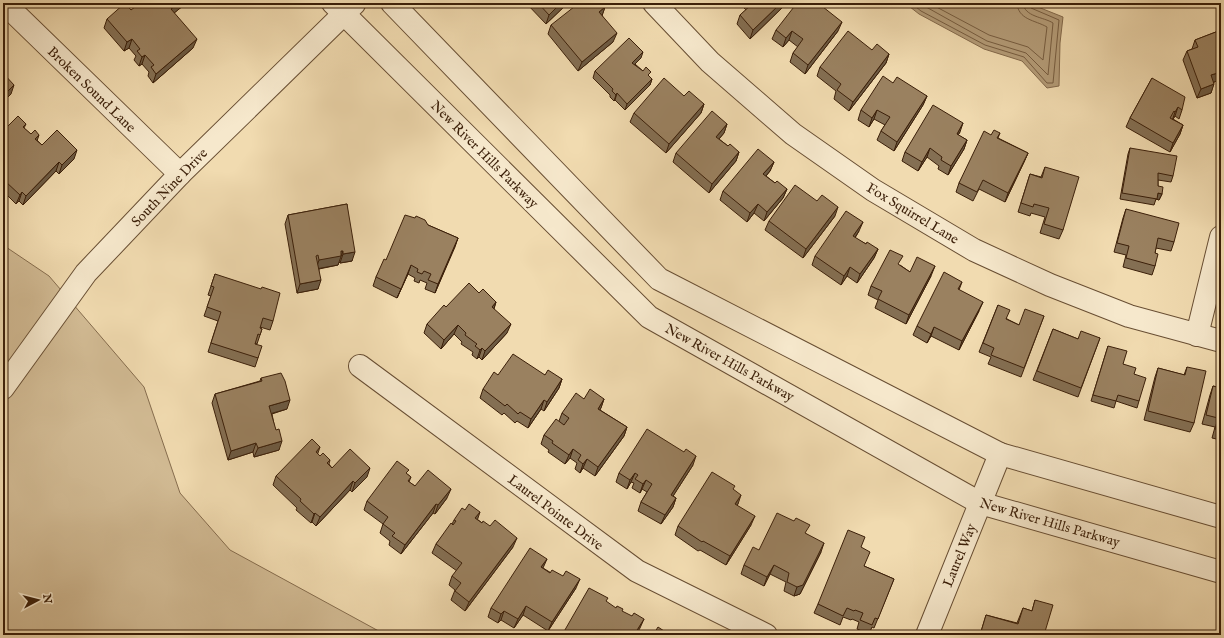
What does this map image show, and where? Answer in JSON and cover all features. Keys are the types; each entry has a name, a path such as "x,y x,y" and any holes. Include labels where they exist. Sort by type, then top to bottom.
{"street":[{"name":"Broken Sound Lane","path":"4,3 180,174"},
{"path":"392,3 659,279 1000,454 1221,517"},
{"name":"Fox Squirrel Lane","path":"654,3 710,62 741,90 793,134 873,190 974,250 1050,285 1128,316 1221,341"},
{"name":"South Nine Drive","path":"3,388 86,273 180,174 344,7"},
{"name":"New River Hills Parkway","path":"344,7 649,317 980,503 1221,572"},
{"path":"1197,335 1221,237"},
{"name":"Laurel Pointe Drive","path":"360,366 637,571 766,635"},
{"name":"Laurel Way","path":"927,635 1000,454"}],"shaded area":[{"path":"3,245 49,276 144,387 180,493 230,550 386,635 3,635"}],"water":[{"path":"905,3 1028,3 1063,17 1060,43 1059,86 1047,88 1022,61 984,49 919,14"}],"building":[{"path":"125,3 131,10 140,3 178,3 171,9 197,39 156,74 151,67 154,65 145,55 142,57 137,51 140,49 132,39 127,42 107,19"},
{"path":"538,3 561,3 549,15"},
{"path":"579,3 602,3 605,7 599,12 617,33 582,62 551,25"},
{"path":"751,3 781,3 753,30 740,15 752,4"},
{"path":"797,3 806,3 810,6 812,3 818,3 842,22 808,65 793,53 803,39 792,31 786,38 776,30"},
{"path":"1221,30 1221,72 1211,75 1214,84 1201,89 1187,51 1198,47 1195,40"},
{"path":"848,31 872,50 877,44 889,54 853,102 837,90 841,84 820,67"},
{"path":"629,38 643,52 632,63 643,71 646,67 651,72 648,75 652,79 627,104 617,93 616,95 612,91 613,89 595,71"},
{"path":"3,73 14,85 3,96"},
{"path":"883,76 893,83 897,77 927,96 897,142 881,131 890,117 877,110 872,118 861,110"},
{"path":"664,78 684,96 689,91 704,104 669,144 634,113"},
{"path":"1152,78 1185,97 1182,110 1178,107 1170,118 1183,125 1173,143 1130,118"},
{"path":"933,105 963,123 957,134 967,140 951,166 941,160 942,157 930,148 922,162 905,152"},
{"path":"712,111 727,124 716,137 728,146 730,144 739,152 712,184 676,153"},
{"path":"18,116 26,124 23,127 31,134 35,130 39,135 35,139 42,145 57,130 77,150 62,165 59,162 26,196 22,192 20,195 5,181 8,178 3,173 3,138 6,135 3,131"},
{"path":"994,130 1000,133 997,138 1028,153 1008,193 983,180 977,192 959,183 984,131 991,135"},
{"path":"1130,148 1177,156 1173,176 1158,173 1158,186 1163,187 1162,194 1158,193 1157,199 1122,193"},
{"path":"758,149 774,162 763,174 775,183 777,181 787,189 767,212 758,204 750,213 723,191"},
{"path":"1045,167 1079,177 1063,230 1044,224 1049,208 1034,204 1033,207 1021,203 1030,174 1042,178"},
{"path":"795,185 817,201 822,195 838,207 806,249 769,221"},
{"path":"347,204 355,252 343,254 343,251 341,251 341,256 319,260 318,255 316,256 321,280 300,284 288,215"},
{"path":"1126,209 1179,223 1174,242 1158,238 1155,253 1158,254 1155,266 1126,258 1129,246 1117,243"},
{"path":"846,211 863,222 853,236 878,249 860,274 850,267 844,276 815,256"},
{"path":"405,215 415,218 416,216 425,220 428,225 458,238 438,284 428,280 431,274 424,271 422,274 417,272 418,269 411,265 401,289 376,277 384,259 386,260"},
{"path":"890,250 903,256 898,264 910,272 917,257 935,266 909,315 878,299 882,291 871,286"},
{"path":"944,272 962,282 958,289 983,302 962,341 934,327 931,334 917,326"},
{"path":"215,274 261,289 262,287 280,293 273,321 263,318 260,328 262,329 260,335 258,334 255,344 262,346 258,358 211,343 221,312 207,307 214,287 211,286"},
{"path":"469,283 479,293 483,289 496,302 492,307 511,324 485,351 482,348 480,350 475,346 477,344 465,335 466,333 458,325 444,340 427,324 444,305 446,307"},
{"path":"998,305 1010,310 1006,319 1019,325 1025,309 1044,316 1024,368 991,355 994,348 983,343"},
{"path":"1053,329 1078,339 1081,331 1100,338 1081,388 1037,371"},
{"path":"1108,346 1127,351 1123,364 1136,368 1134,374 1146,378 1139,401 1118,395 1116,401 1093,395"},
{"path":"513,354 545,375 548,370 562,379 547,402 544,400 531,419 520,412 518,414 507,404 505,406 483,389 494,372 498,375"},
{"path":"1187,367 1206,371 1194,423 1148,411 1158,368 1185,375"},
{"path":"281,373 285,381 290,400 269,406 276,430 279,429 282,441 258,448 256,443 231,451 215,394 262,381 261,378"},
{"path":"1213,386 1221,388 1221,430 1215,429 1218,418 1206,415"},
{"path":"590,389 604,399 598,409 627,427 598,467 587,459 583,464 578,460 581,455 573,449 569,455 552,443 553,441 544,435 556,419 564,425 569,418 562,413 576,393 584,399"},
{"path":"647,429 684,452 686,449 696,456 671,495 676,498 665,515 641,502 652,484 646,480 643,484 635,479 638,475 635,473 630,480 619,473"},
{"path":"312,439 320,447 316,452 320,456 323,453 330,460 327,463 332,468 350,449 370,468 355,483 353,481 320,517 315,513 314,514 300,501 301,499 276,476"},
{"path":"397,461 409,470 406,473 411,477 408,481 415,486 428,470 451,489 438,505 436,504 405,545 392,536 395,533 383,524 388,517 367,501"},
{"path":"712,472 735,486 733,489 741,495 735,504 755,516 730,556 703,541 702,542 678,526"},
{"path":"469,504 480,512 475,518 482,523 483,521 490,526 495,520 517,538 469,602 455,591 461,583 452,576 462,563 436,544 451,523 453,525 456,521 454,520 462,508 465,510"},
{"path":"777,513 794,521 796,518 810,525 805,533 824,543 803,585 797,587 787,582 789,573 774,565 767,577 744,565 753,547 759,550"},
{"path":"848,530 865,537 861,547 870,552 864,566 894,579 878,619 875,618 872,625 860,620 863,613 847,608 843,616 818,604"},
{"path":"530,548 547,559 541,567 550,573 552,570 563,576 566,571 580,579 552,622 526,606 518,619 504,611 501,614 491,608"},
{"path":"589,588 608,598 606,601 616,608 617,606 623,609 622,611 632,616 634,613 644,619 634,635 562,635"},
{"path":"1035,600 1053,605 1044,635 980,635 986,615 1018,624 1023,608 1032,611"},
{"path":"658,627 670,635 653,635"},
{"path":"1063,632 1072,635 1062,635"},
{"path":"1099,632 1107,635 1098,635"},
{"path":"1142,633 1153,635 1142,635"}]}
